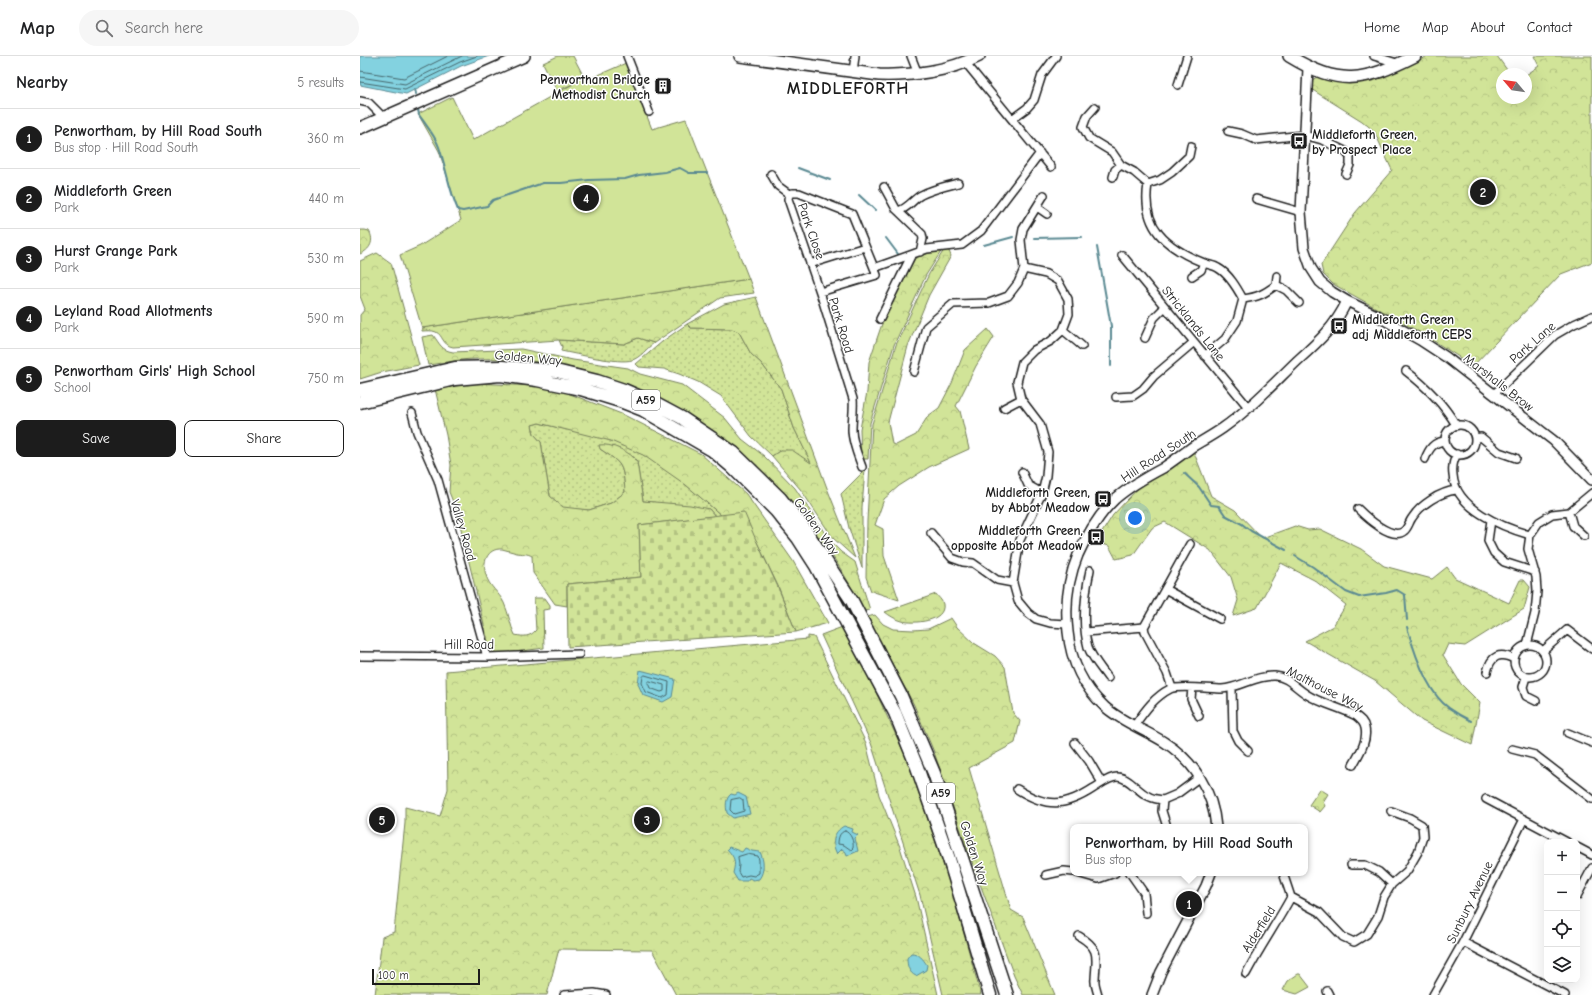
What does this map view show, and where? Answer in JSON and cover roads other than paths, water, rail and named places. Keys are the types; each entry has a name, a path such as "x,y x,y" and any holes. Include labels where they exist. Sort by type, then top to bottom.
{"highway":[{"name":"Golden Way","path":"360,390 455,368 502,367 556,372 597,381 624,390 654,403 682,418 734,453 780,498 806,530 852,601 901,696 934,773 1007,995"},
{"name":"Golden Way","path":"360,402 455,378 500,375 537,380 581,388 643,410 712,450 732,467 776,511 798,538 816,566 895,713 917,767 949,859 990,995"},
{"path":"977,906 1016,995"}],"main road":[{"path":"360,128 524,56"},
{"path":"740,56 794,60 853,72 879,75 918,74 971,59"},
{"path":"1289,56 1308,68 1326,75 1357,78 1376,74 1415,56"}],"street":[{"path":"626,56 649,112"},
{"path":"853,72 855,56"},
{"path":"911,56 918,74"},
{"path":"1012,119 1027,108 1034,100 1042,75 1056,56"},
{"path":"1178,85 1187,56"},
{"path":"1374,56 1400,64"},
{"path":"971,59 1012,119 1051,167"},
{"name":"Marshalls Brow","path":"1308,68 1301,212 1304,248 1311,268 1320,282 1332,292 1347,301 1374,314 1420,340 1446,357 1554,441 1592,480"},
{"path":"360,101 369,103 383,117"},
{"path":"1095,106 1083,127 1088,138 1112,152 1121,165 1134,172 1148,184"},
{"path":"1228,131 1242,134 1256,140 1304,135 1322,140 1345,151 1350,157 1350,165 1346,174"},
{"path":"1148,184 1160,180 1172,172 1188,156 1191,146"},
{"path":"874,268 927,249 962,245 981,231 1040,153"},
{"path":"1113,177 1115,170 1121,165"},
{"path":"770,174 778,186 789,194"},
{"path":"898,211 909,206 918,196 924,193 958,183"},
{"path":"1148,184 1146,206 1154,229 1168,243 1186,255 1218,268 1229,278 1243,299 1237,321 1225,339 1205,356"},
{"path":"884,187 892,204 922,234 923,239 920,252"},
{"name":"Park Close","path":"820,292 788,199 789,194 799,193 852,214 874,268"},
{"path":"914,372 926,327 953,304 989,303 1008,296 1018,283 1024,269 1021,240 1023,229 1044,195"},
{"path":"1256,199 1301,212"},
{"path":"1037,207 1047,214"},
{"path":"810,264 866,247"},
{"name":"Stricklands Lane","path":"1122,254 1248,407"},
{"path":"880,318 911,256"},
{"path":"1192,276 1201,270 1204,263"},
{"name":"Park Road","path":"862,467 852,437 854,408 853,399 820,292 877,275 874,268"},
{"path":"1024,269 1046,274 1058,280 1068,299 1069,314 1062,330 1051,341 1034,350 1022,362 1017,382 1021,399 1040,424 1048,452 1046,476 1042,492 1020,540 1013,584 1018,601 1028,613 1036,619 1050,623 1067,624"},
{"path":"1276,285 1277,276"},
{"path":"1243,299 1256,298 1276,285"},
{"path":"1276,285 1286,290 1299,303"},
{"name":"Hill Road South","path":"1216,824 1215,815 1209,795 1200,777 1182,757 1164,742 1134,726 1106,708 1086,685 1076,667 1071,654 1067,624 1068,598 1075,563 1085,540 1098,519 1114,500 1134,484 1164,467 1223,428 1248,407 1332,328 1347,301"},
{"path":"1145,338 1154,318 1165,307"},
{"name":"Park Lane","path":"1494,394 1555,335 1592,316"},
{"path":"1062,330 1082,346"},
{"path":"1116,397 1133,396 1143,389 1154,376 1194,342"},
{"path":"1406,371 1441,402 1456,425"},
{"path":"1004,408 1021,399"},
{"name":"Valley Road","path":"412,413 417,432 438,480 487,657"},
{"path":"1456,425 1466,426 1473,433 1474,438 1473,447 1470,451 1461,455 1448,450 1445,441 1446,433 1449,429 1456,425"},
{"path":"1474,438 1481,437 1499,452 1516,458"},
{"path":"1425,459 1432,446 1438,442 1445,441"},
{"path":"1457,454 1452,468 1456,490 1478,513 1513,530 1530,535"},
{"path":"1022,472 1028,485 1042,492"},
{"path":"1358,509 1374,524 1393,532 1400,533 1404,531 1411,519 1425,505 1448,491 1456,490"},
{"path":"1527,645 1535,613 1537,591 1535,572 1528,549 1530,535 1539,522 1552,514 1569,512 1592,494"},
{"path":"1569,512 1573,526 1584,536"},
{"path":"1491,520 1488,541 1494,552 1504,562 1535,572"},
{"path":"931,533 952,558 963,562 973,563 997,580 1013,584"},
{"path":"1134,726 1149,706 1172,688 1167,674 1144,628 1190,544"},
{"path":"1090,570 1086,593 1086,632 1089,647 1108,678"},
{"path":"1165,590 1220,619"},
{"path":"1086,632 1144,628"},
{"path":"1543,651 1567,630 1592,649"},
{"path":"1527,645 1536,646 1543,651 1546,661 1544,670 1536,676 1526,677 1518,672 1514,664 1514,659 1518,650 1527,645"},
{"name":"Hill Road","path":"360,656 487,657 579,654"},
{"path":"1488,672 1489,664 1493,658 1506,655 1514,659"},
{"name":"Malthouse Way","path":"1172,688 1232,689 1263,677 1275,676 1288,680 1306,694 1354,715 1362,721 1365,728 1365,738 1362,749 1353,765"},
{"path":"1526,677 1522,687 1526,696 1536,702"},
{"path":"1192,688 1191,699 1199,716"},
{"path":"1232,689 1233,731 1238,741 1248,751"},
{"path":"1568,733 1592,743"},
{"path":"1075,743 1089,761 1102,783"},
{"path":"1512,748 1535,755 1592,799"},
{"path":"1017,789 1031,798 1041,801 1063,802 1078,798 1112,778 1120,778 1127,780 1146,796 1163,800 1177,794 1200,777"},
{"path":"1163,800 1162,810 1166,824"},
{"path":"1486,800 1561,839"},
{"name":"Alderfield","path":"1283,876 1291,897 1319,912 1343,937 1354,942 1367,934 1378,916 1384,897 1392,884 1407,871 1418,852 1423,837 1422,825 1410,818 1391,811"},
{"name":"Sunbury Avenue","path":"1433,995 1463,942 1524,819"},
{"path":"1580,849 1592,855"},
{"path":"1351,865 1366,864 1379,872 1392,884"},
{"path":"1580,890 1592,868"},
{"path":"1046,876 1064,871 1070,872"},
{"path":"1088,876 1098,879 1106,876"},
{"path":"1132,876 1144,893 1146,913"},
{"path":"1152,995 1161,972 1211,876"},
{"name":"Alderfield","path":"1246,974 1257,952 1291,897"},
{"path":"1079,936 1092,944 1097,955 1094,981 1098,995"},
{"path":"1463,942 1565,995"},
{"path":"564,995 594,993 606,995"}],"water":[{"path":"360,56 489,56 461,66 406,94 360,85"},
{"path":"640,670 675,679 672,697 663,702 643,695 638,684"},
{"path":"738,793 746,797 750,814 733,818 727,813 727,800 731,794 735,795"},
{"path":"844,826 853,829 852,832 858,835 855,838 858,851 847,856 846,852 842,849 837,854 834,846 834,838 837,831"},
{"path":"729,847 742,852 745,848 760,852 763,866 759,879 753,880 749,878 747,881 738,881 733,873 734,860 727,849"},
{"path":"911,953 919,955 927,965 926,970 916,976 910,971 907,964 907,958"}],"waterway":[{"path":"415,89 416,94"},
{"path":"418,109 419,115 433,135 439,147 452,195 458,210 463,211 487,206 493,200 543,183 625,179 680,168 689,173 707,173"},
{"path":"798,168 830,180"},
{"path":"859,195 875,210"},
{"path":"984,245 1013,237"},
{"path":"1034,238 1082,237"},
{"path":"886,238 898,254"},
{"path":"1097,247 1111,326 1111,366"},
{"path":"1184,473 1199,487 1211,505 1219,506 1225,515 1286,550"},
{"path":"1295,556 1313,567 1346,592 1359,597 1397,590 1405,595 1407,620"},
{"path":"1407,627 1422,671 1434,693 1449,708 1471,721"}],"place":[{"name":"Penwortham Bridge Methodist Church","path":"663,86"},
{"name":"Middleforth Green, by Prospect Place","path":"1299,141"},
{"name":"Middleforth Green","path":"1483,192"},
{"name":"Leyland Road Allotments","path":"586,198"},
{"name":"Middleforth Green adj Middleforth CEPS","path":"1339,326"},
{"name":"Middleforth Green, by Abbot Meadow","path":"1103,499"},
{"name":"Middleforth Green, opposite Abbot Meadow","path":"1096,537"},
{"name":"Penwortham Girls' High School","path":"382,820"},
{"name":"Hurst Grange Park","path":"647,820"},
{"name":"Penwortham, by Hill Road South","path":"1189,904"}],"district":[{"name":"MIDDLEFORTH","path":"848,88"}]}
